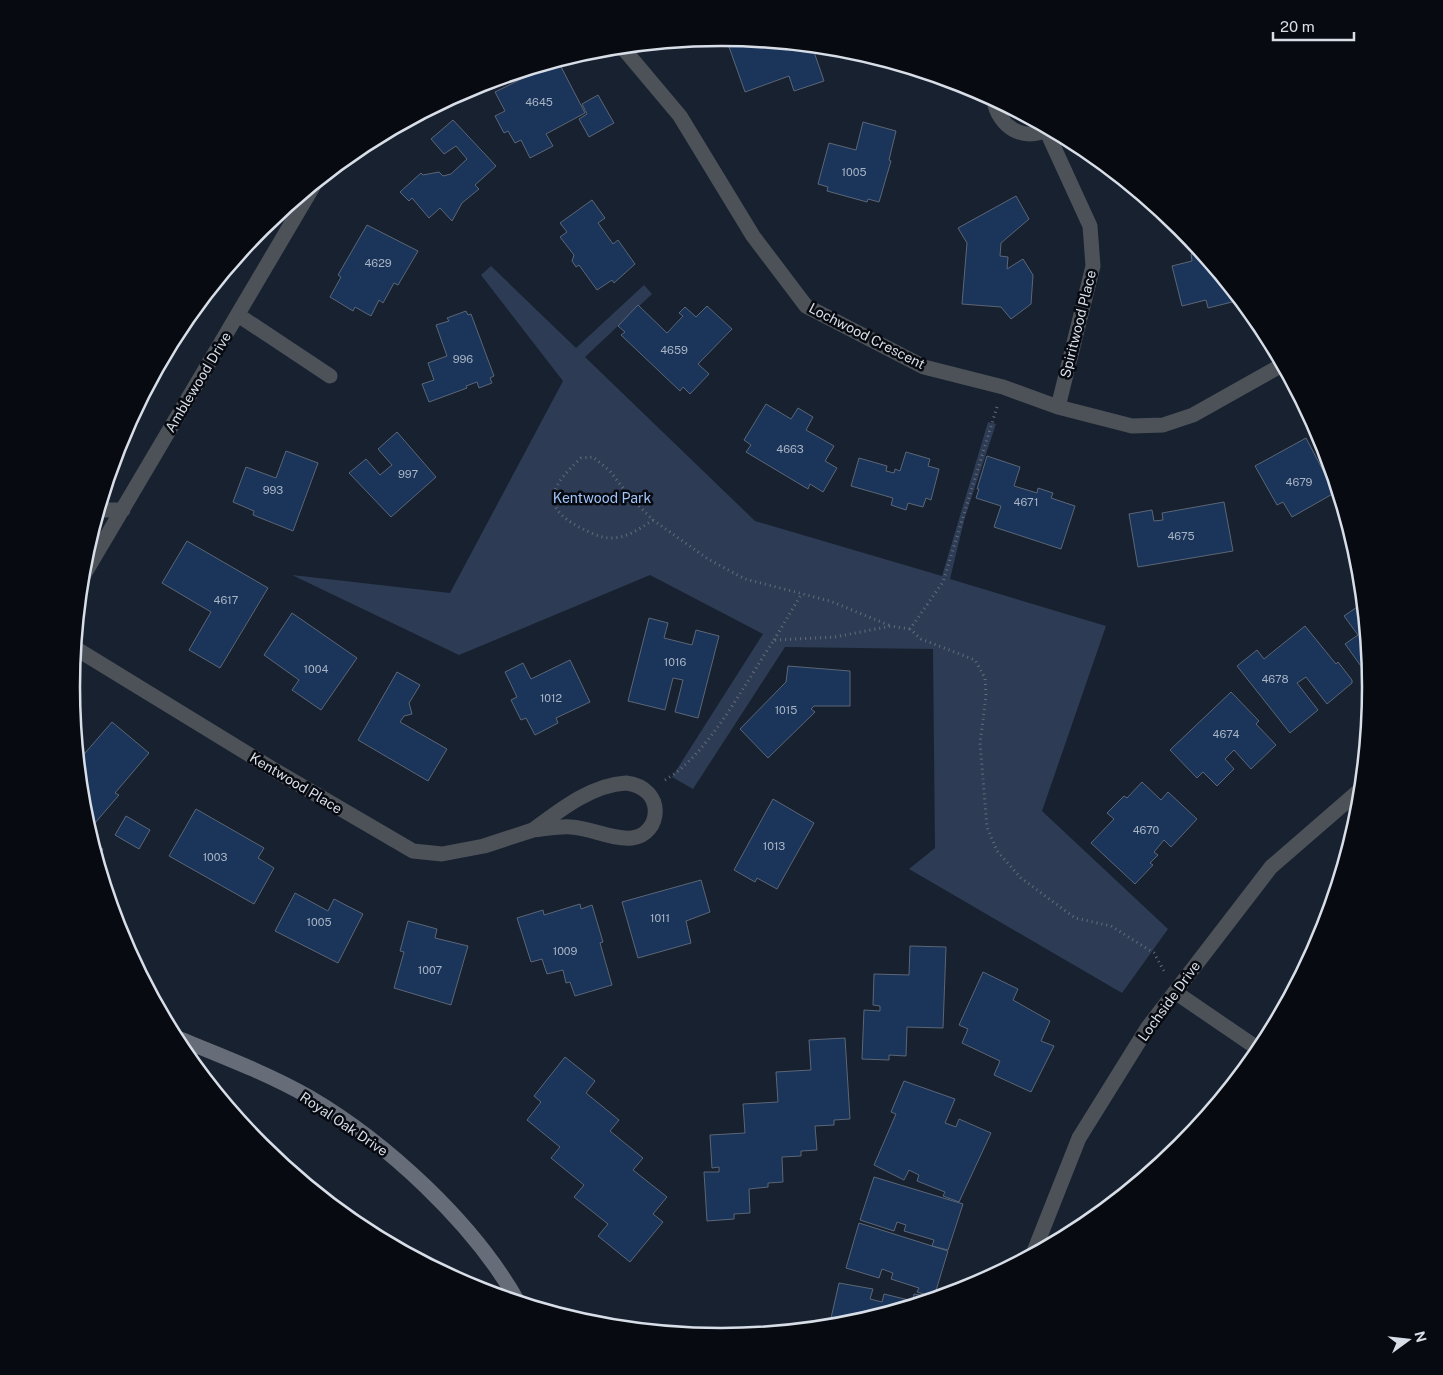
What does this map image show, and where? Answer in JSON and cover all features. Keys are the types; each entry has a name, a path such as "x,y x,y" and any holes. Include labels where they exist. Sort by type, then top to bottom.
{"main road":[{"name":"Royal Oak Drive","path":"187,1042 309,1097 379,1144 452,1213 507,1282 514,1295"}],"street":[{"name":"Lochwood Crescent","path":"628,54 680,116 753,236 806,306 924,367 1003,387 1058,407 1132,426 1163,425 1193,415 1277,368"},
{"name":"Spiritwood Place","path":"997,108 1001,120 1010,128 1022,133 1034,134 1041,132"},
{"name":"Spiritwood Place","path":"1050,137 1090,226 1093,266 1058,407"},
{"name":"Amblewood Drive","path":"94,558 305,200"},
{"path":"238,314 330,376"},
{"path":"106,510 123,510"},
{"name":"Kentwood Place","path":"82,652 276,771 413,851 442,854 484,846 533,830 571,827 633,838 644,833 652,824 656,812 654,800 647,790 637,784 610,784 562,808 533,830"},
{"name":"Lochside Drive","path":"1036,1246 1080,1138 1148,1027 1270,867 1353,797"},
{"path":"1175,992 1254,1046"}],"path":[{"path":"910,629 943,582 1003,387"},
{"path":"653,520 634,532 614,538 598,536 567,520 555,507 553,498 561,476 581,458 593,457 610,470 653,520 708,560 745,579 830,601 891,626 910,629 921,639 975,660 985,678 986,696 980,743 983,789 987,827 997,851 1021,878 1075,918 1111,926 1154,953 1175,992"},
{"path":"647,790 680,771 696,753 724,717 802,593"},
{"path":"774,640 835,637 891,626"}],"green space":[{"name":"Kentwood Park","path":"491,266 576,348 644,285 652,294 585,357 755,521 942,576 988,422 996,424 965,517 950,579 1106,626 1042,811 1168,929 1122,993 909,869 935,848 933,649 785,647 693,789 672,777 763,634 650,575 459,655 292,575 450,593 563,381 481,275"}],"building":[{"path":"729,46 815,54 824,81 794,91 789,76 745,92"},
{"path":"561,67 585,113 546,134 553,146 530,158 521,140 515,143 508,131 504,133 495,116 505,111 495,92 526,77"},
{"path":"598,95 614,123 589,137 579,119 587,114 582,104"},
{"path":"453,120 496,166 475,185 479,189 462,203 452,221 440,208 429,218 412,198 409,201 400,192 421,173 423,175 439,172 443,176 451,174 467,159 456,146 444,154 431,139"},
{"path":"863,122 896,131 889,160 891,161 879,202 868,199 867,202 827,191 828,187 818,184 829,143 856,150"},
{"path":"1016,196 1029,219 1001,243 1000,256 1008,257 1007,269 1023,259 1033,275 1031,304 1011,319 1001,307 962,304 967,243 958,228"},
{"path":"592,200 605,218 598,223 613,244 618,240 635,264 614,283 612,280 597,290 579,265 576,267 572,261 574,255 560,237 567,232 560,223"},
{"path":"367,225 418,251 398,285 394,283 383,303 379,300 371,316 355,307 353,311 330,297 341,277 338,275"},
{"path":"1193,253 1204,265 1233,302 1208,308 1206,300 1182,306 1172,266 1192,261 1191,254"},
{"path":"638,305 667,333 683,316 679,313 685,307 696,317 707,306 732,329 698,364 709,374 690,394 683,387 680,391 621,335 625,332 618,326"},
{"path":"466,311 468,315 471,314 494,376 490,378 492,383 479,388 477,382 466,386 467,388 429,402 422,384 434,380 428,363 447,356 436,325 449,321 447,318"},
{"path":"766,404 791,419 798,408 813,417 806,430 834,446 825,461 837,468 823,492 810,484 808,489 746,452 751,445 744,440"},
{"path":"397,432 436,477 391,517 349,473 366,459 380,475 392,465 378,449"},
{"path":"1306,438 1327,476 1333,494 1292,517 1283,502 1277,505 1255,466"},
{"path":"286,451 318,463 293,531 253,515 254,511 233,502 246,467 276,478"},
{"path":"906,452 930,459 928,466 939,469 931,500 926,498 923,507 908,503 906,510 891,505 893,498 851,486 859,458 887,466 886,471 894,473 895,469 900,471"},
{"path":"987,456 1020,467 1014,486 1037,493 1038,488 1053,493 1051,498 1075,506 1061,549 994,527 1001,506 976,498"},
{"path":"1224,502 1233,551 1138,567 1129,514 1152,510 1154,521 1163,520 1162,513"},
{"path":"187,541 268,588 220,668 189,650 211,612 162,583"},
{"path":"1357,607 1362,668 1345,644 1358,635 1344,616"},
{"path":"292,613 357,658 321,710 292,690 299,680 264,655"},
{"path":"649,618 668,623 664,638 692,645 696,630 719,636 698,718 675,712 683,680 673,678 665,710 628,701"},
{"path":"1305,626 1336,664 1338,662 1352,680 1352,683 1327,704 1306,677 1297,683 1318,710 1290,733 1237,666 1257,650 1264,659"},
{"path":"570,660 590,702 556,718 558,723 535,735 526,718 521,720 511,700 517,697 505,672 523,663 531,679"},
{"path":"788,666 850,671 850,706 814,706 811,709 815,712 768,758 740,729 786,682"},
{"path":"397,672 420,685 409,703 412,714 404,716 400,722 447,749 428,781 358,740"},
{"path":"1231,692 1259,721 1256,724 1276,745 1251,769 1234,750 1225,759 1234,769 1217,786 1203,772 1197,778 1170,750"},
{"path":"112,722 149,753 115,793 119,795 95,823 86,771 84,754"},
{"path":"1142,782 1161,800 1168,792 1197,819 1171,847 1164,840 1154,852 1158,855 1150,863 1153,865 1135,884 1091,843 1114,819 1107,813 1124,796 1127,798"},
{"path":"773,799 814,823 777,889 757,878 755,882 734,870"},
{"path":"196,809 264,848 258,858 274,868 254,904 169,856"},
{"path":"126,816 150,830 139,849 115,835"},
{"path":"701,880 710,912 686,921 691,943 638,958 622,902"},
{"path":"295,893 328,911 334,899 363,914 338,963 275,931"},
{"path":"580,904 581,909 592,905 603,942 600,943 612,985 575,996 570,982 566,983 563,970 547,974 542,959 531,962 517,918 543,910 544,915"},
{"path":"408,921 437,929 435,938 468,946 451,1005 394,988 404,952 400,951"},
{"path":"910,946 946,947 943,1028 907,1027 906,1056 889,1055 889,1060 862,1059 864,1010 880,1011 880,1006 873,1005 874,974 909,975"},
{"path":"983,972 1018,989 1013,1000 1050,1021 1041,1041 1054,1046 1031,1092 994,1075 1000,1061 962,1043 968,1029 959,1025"},
{"path":"845,1038 850,1119 834,1120 834,1125 815,1126 817,1150 801,1151 801,1156 782,1157 783,1182 768,1183 768,1187 749,1189 750,1213 734,1214 734,1219 707,1221 704,1172 719,1172 719,1167 712,1168 710,1135 745,1133 743,1104 778,1102 776,1072 811,1070 809,1040"},
{"path":"565,1057 595,1081 586,1093 619,1120 610,1131 643,1158 633,1170 667,1197 653,1214 663,1222 630,1262 598,1236 608,1224 574,1197 584,1185 551,1158 560,1147 527,1120 541,1102 534,1096"},
{"path":"904,1081 955,1099 945,1123 956,1127 959,1119 991,1133 959,1202 943,1196 945,1192 917,1181 919,1175 909,1170 904,1180 874,1165 896,1114 891,1112"},
{"path":"1222,1087 1222,1087 1204,1110 1195,1120"},
{"path":"874,1177 963,1204 948,1250 932,1246 934,1240 904,1231 906,1225 897,1222 894,1231 860,1220"},
{"path":"859,1223 948,1251 935,1292 928,1295 917,1292 919,1288 891,1279 893,1273 882,1269 879,1278 846,1268"},
{"path":"839,1283 873,1289 870,1299 882,1302 884,1294 910,1300 887,1307 831,1319"},
{"path":"914,1294 925,1296 913,1299"}]}
